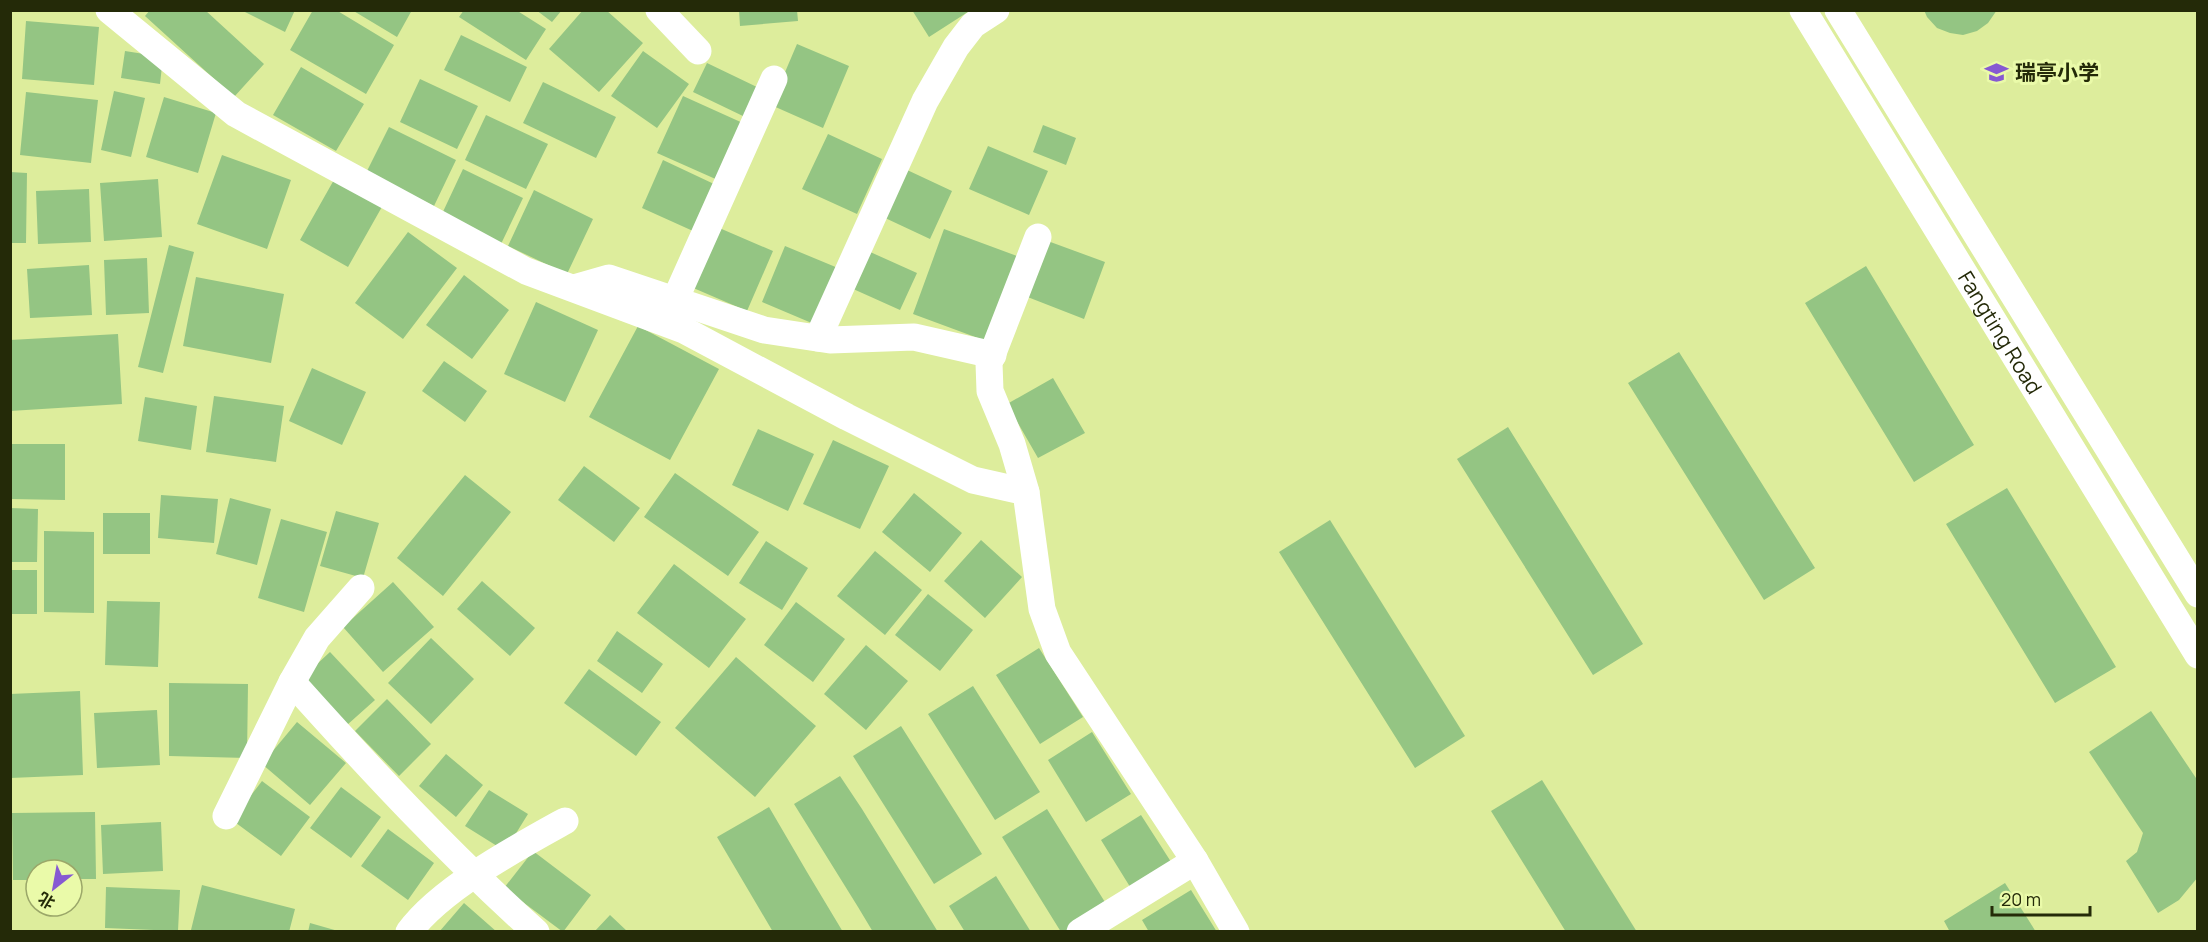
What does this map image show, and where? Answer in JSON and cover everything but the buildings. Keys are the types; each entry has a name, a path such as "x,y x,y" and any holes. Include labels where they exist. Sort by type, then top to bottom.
{"street":[{"path":"109,10 236,114 526,271 684,330 847,417 973,480 1026,492"},
{"path":"659,10 698,51"},
{"path":"818,338 925,101 962,39 974,25 996,10"},
{"name":"Fangting Road","path":"1803,10 2198,655"},
{"name":"Fangting Road","path":"1838,10 2198,594"},
{"path":"675,300 774,79"},
{"path":"1038,237 989,363 990,391 1012,444 1026,492 1042,609 1058,653 1195,861 1236,932"},
{"path":"574,288 609,278 764,330 830,340 914,338 993,355"},
{"path":"226,816 316,638 361,588"},
{"path":"292,682 356,753 536,932"},
{"path":"409,932 433,906 476,874 565,821"},
{"path":"1080,932 1195,861"}],"place":[{"name":"瑞亭小学","path":"1997,72"}]}
